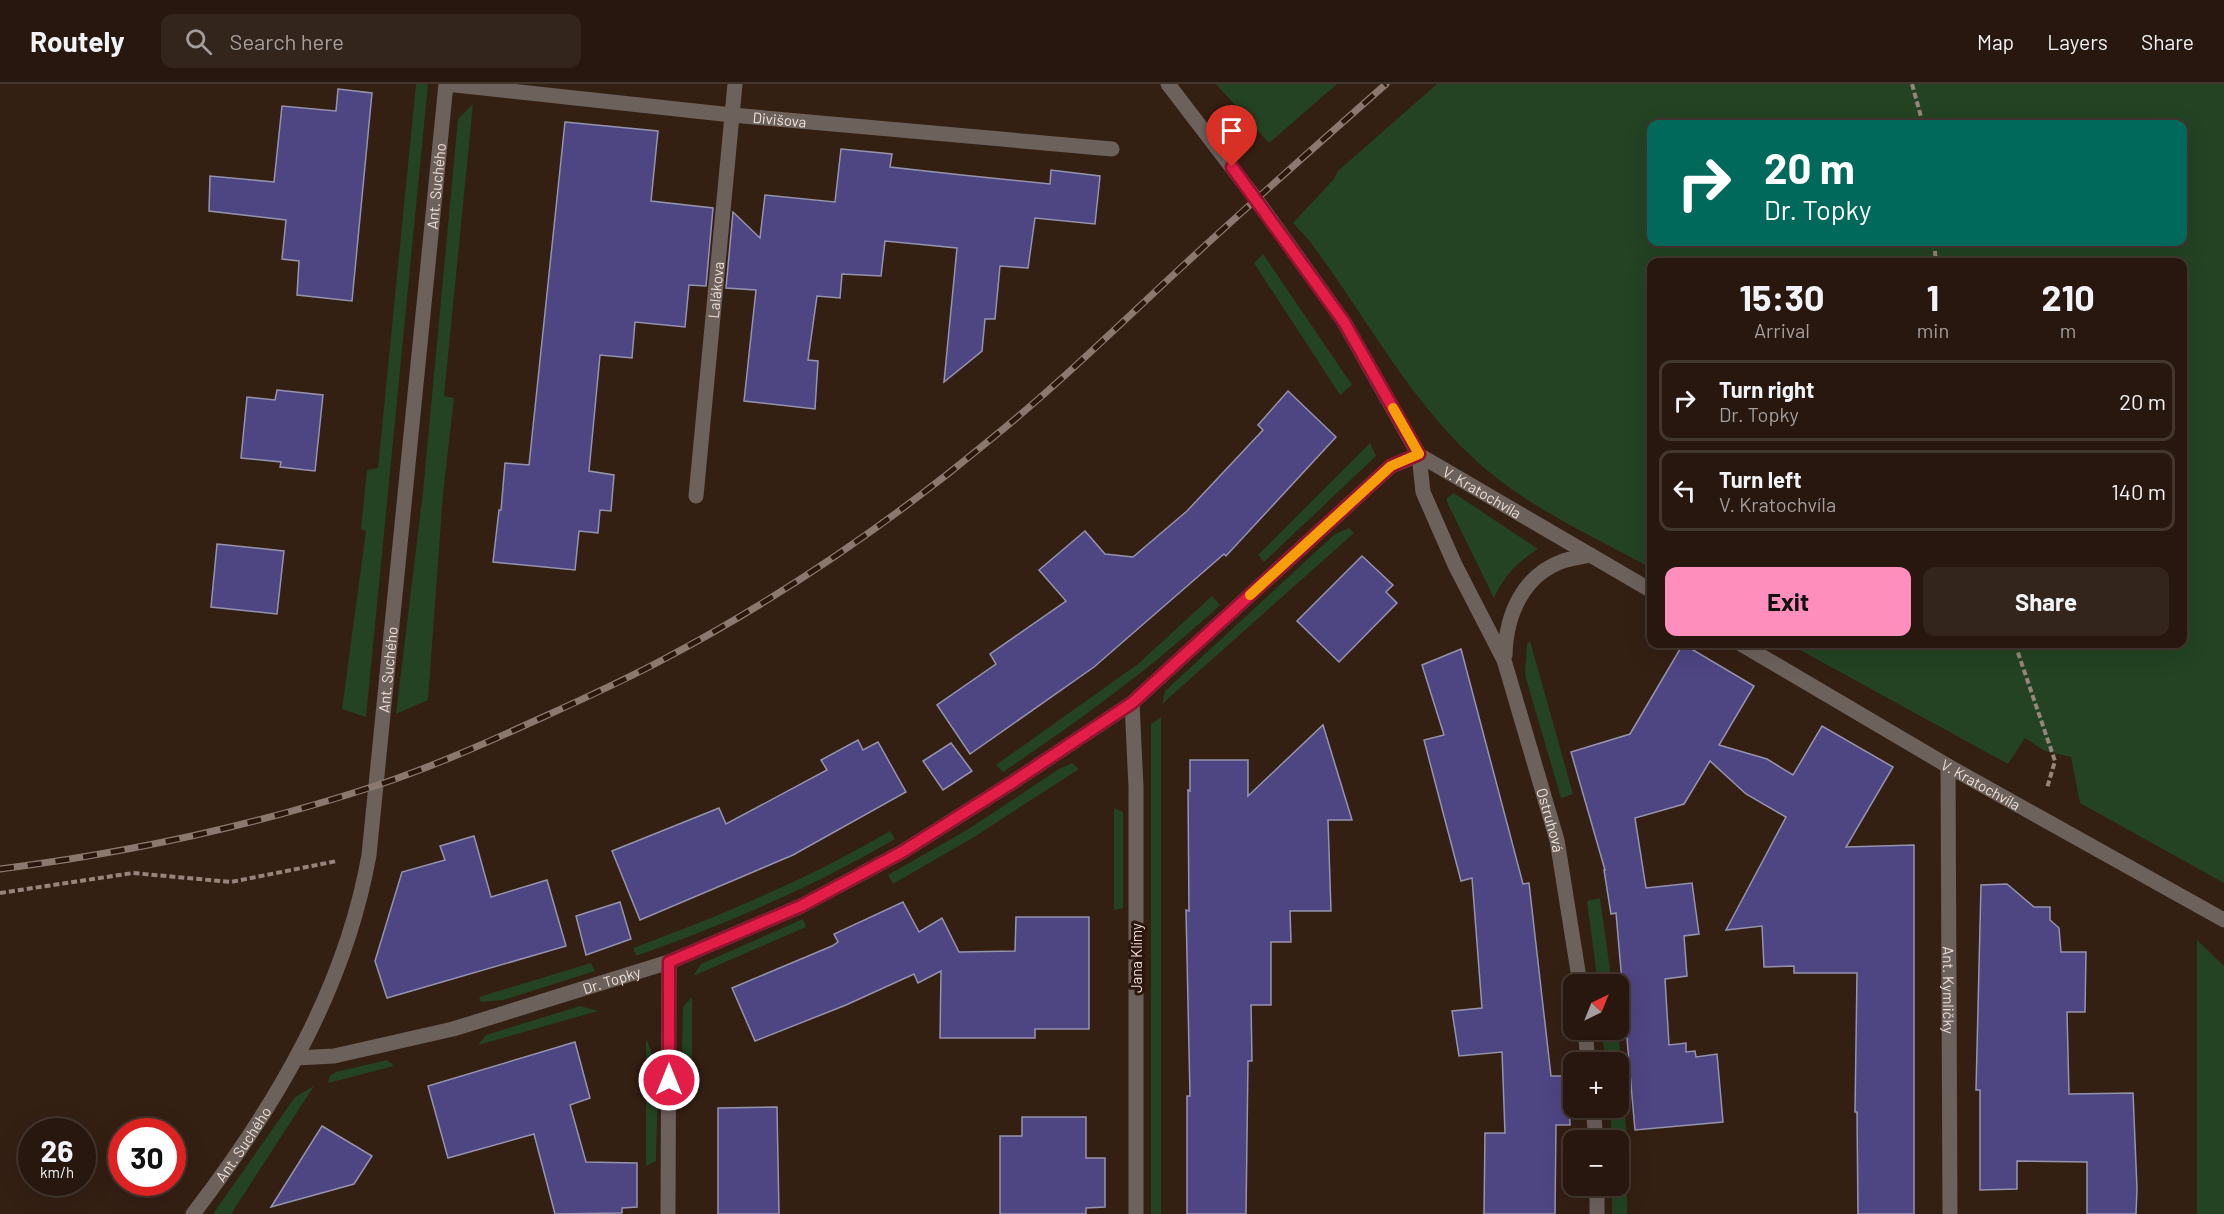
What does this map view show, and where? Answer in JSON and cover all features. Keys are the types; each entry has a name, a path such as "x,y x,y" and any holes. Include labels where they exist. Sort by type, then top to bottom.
{"street":[{"name":"Divišova","path":"446,84 732,115 1112,149"},
{"name":"Ant. Suchého","path":"192,1214 256,1127 296,1058 328,992 347,944 362,894 369,855 446,84"},
{"name":"Lalákova","path":"696,496 735,84"},
{"name":"V. Kratochvíla","path":"1168,84 1256,199 1344,322 1419,454 1647,588"},
{"name":"Ostruhová","path":"1419,454 1423,492 1455,565 1504,660 1557,840 1578,974"},
{"name":"Dr. Topky","path":"296,1058 334,1056 453,1029 669,962 801,906 902,852 1132,703 1391,466 1419,454"},
{"name":"Ostruhová","path":"1504,660 1508,626 1525,588 1541,572 1563,561 1591,555"},
{"name":"V. Kratochvíla","path":"1748,648 1948,766 2224,920"},
{"name":"Jana Klímy","path":"1132,703 1136,787 1136,1214"},
{"name":"Ant. Kymličky","path":"1948,766 1950,1214"},
{"path":"669,962 669,1214"},
{"path":"1597,1196 1597,1214"}],"path":[{"path":"1912,84 1922,120"},
{"path":"2016,648 2055,761 2038,817"},
{"path":"0,893 133,873 231,882 369,855"}],"green space":[{"path":"416,84 428,84 366,717 342,709 366,531 361,529 367,470 378,468"},
{"path":"1216,84 1337,84 1269,143"},
{"path":"1437,84 2224,84 2224,883 2080,803 2071,757 2045,751 2025,738 2008,764 1796,648 2187,648 2187,258 1647,258 1647,566 1557,518 1511,489 1470,455 1426,407 1333,273 1293,223 1334,179 1338,171"},
{"path":"473,104 444,396 454,398 443,494 428,700 396,714 423,492 458,119"},
{"path":"1263,254 1352,385 1340,395 1254,263"},
{"path":"1370,443 1376,456 1264,562 1258,555"},
{"path":"1454,493 1538,549 1512,570 1494,598 1447,502 1447,498"},
{"path":"1349,528 1354,533 1162,704 1165,691 1335,534"},
{"path":"1212,596 1220,605 1141,672 1003,772 996,765 1138,664"},
{"path":"1530,641 1573,794 1561,798 1525,675 1527,644"},
{"path":"1161,717 1161,1214 1151,1214 1151,724"},
{"path":"1072,763 1079,769 974,837 893,884 888,875 967,830 1059,769"},
{"path":"1114,808 1123,812 1123,908 1114,910"},
{"path":"890,831 895,839 801,889 736,918 636,956 633,948 764,895 828,865"},
{"path":"1600,898 1611,974 1597,974 1587,901"},
{"path":"803,919 806,927 693,976 701,964"},
{"path":"2197,940 2224,966 2224,1214 2197,1214"},
{"path":"591,963 595,971 503,1000 481,1002 479,997"},
{"path":"692,997 692,1062 682,1055 683,1007"},
{"path":"580,1006 598,1011 478,1045 486,1035"},
{"path":"646,1038 655,1067 657,1098 656,1161 646,1166"},
{"path":"1603,1040 1619,1040 1620,1052 1604,1052"},
{"path":"387,1060 394,1066 328,1083 330,1076 336,1072"},
{"path":"314,1086 231,1214 213,1214 295,1097"},
{"path":"1611,1118 1625,1118 1626,1130 1611,1130"},
{"path":"1612,1196 1627,1196 1627,1214 1612,1214"}],"building":[{"path":"338,89 372,93 352,301 297,295 299,261 282,259 286,220 209,211 210,176 274,182 282,106 336,111"},
{"path":"565,122 658,131 651,201 713,208 706,286 689,285 685,327 635,322 632,358 600,355 589,471 614,475 611,511 600,510 598,533 579,531 575,570 493,562 505,463 529,465"},
{"path":"841,149 892,154 890,167 962,175 1050,184 1051,170 1100,176 1095,224 1035,218 1028,268 1000,266 995,319 985,319 982,351 944,382 957,248 885,241 881,276 842,274 840,298 817,296 808,360 818,361 815,409 744,401 756,290 726,288 733,212 760,238 765,195 835,202"},
{"path":"277,390 323,395 315,471 280,467 281,462 241,458 247,397 275,400"},
{"path":"1288,391 1336,437 1226,556 1224,554 1094,667 970,754 937,705 996,664 990,654 1066,601 1039,570 1085,531 1105,554 1133,557 1187,511 1263,430 1258,425"},
{"path":"217,544 284,551 277,614 211,607"},
{"path":"1362,556 1393,585 1386,592 1397,603 1339,662 1297,621"},
{"path":"1681,648 1690,648 1754,686 1719,745 1767,759 1793,775 1822,726 1893,767 1846,847 1914,845 1914,1214 1858,1214 1857,1112 1855,1112 1857,973 1794,973 1794,966 1764,967 1762,926 1726,930 1786,817 1746,794 1710,761 1684,804 1635,818 1646,888 1692,883 1699,934 1684,936 1687,976 1665,979 1669,1045 1686,1043 1686,1052 1695,1051 1696,1057 1717,1054 1723,1122 1635,1130 1627,1040 1629,1040 1629,974 1621,974 1616,913 1611,914 1605,870 1571,752 1630,734"},
{"path":"1461,649 1523,884 1529,883 1551,1076 1563,1076 1563,1118 1570,1118 1570,1125 1556,1125 1555,1214 1484,1214 1485,1133 1505,1133 1502,1052 1459,1056 1452,1011 1482,1008 1472,878 1461,881 1424,740 1444,735 1422,665"},
{"path":"1323,725 1352,820 1328,820 1331,911 1290,911 1291,942 1271,942 1271,1005 1251,1005 1252,1061 1248,1061 1246,1214 1187,1214 1187,1096 1190,1096 1186,910 1189,911 1188,790 1190,791 1190,760 1248,760 1248,796"},
{"path":"858,740 863,750 878,742 906,792 793,855 640,920 612,851 719,808 726,824 827,770 821,760"},
{"path":"951,743 972,771 943,790 923,761"},
{"path":"474,836 491,897 547,880 566,946 387,998 375,961 402,872 445,860 440,846"},
{"path":"2007,884 2034,907 2050,907 2050,920 2059,928 2061,952 2086,952 2085,1012 2067,1012 2069,1094 2133,1093 2136,1214 2087,1214 2087,1162 2017,1161 2017,1189 1980,1190 1980,1090 1976,1090 1981,885"},
{"path":"620,902 631,939 586,955 576,916"},
{"path":"903,902 919,932 942,918 959,952 1015,951 1016,917 1089,917 1089,1029 1035,1029 1035,1038 940,1038 941,971 918,983 914,974 846,1005 755,1041 732,988 832,946 838,942 834,934"},
{"path":"575,1042 590,1098 570,1105 586,1162 637,1163 637,1207 622,1208 622,1213 555,1214 534,1134 448,1158 428,1086"},
{"path":"777,1107 779,1214 718,1214 718,1108"},
{"path":"1022,1117 1086,1117 1086,1158 1105,1158 1105,1207 1086,1208 1086,1214 1000,1214 1000,1136 1022,1136"},
{"path":"322,1126 372,1156 354,1184 271,1207"}],"railway":[{"path":"0,869 95,855 236,826 375,786 459,754 557,711 635,674 709,634 834,557 953,470 1065,375 1235,218 1386,84"}],"slow traffic":[{"path":"1250,595 1391,466 1419,454 1393,408"}],"route":[{"path":"669,1080 669,962 801,906 902,852 1132,703 1391,466 1419,454 1344,322 1232,167"}]}
